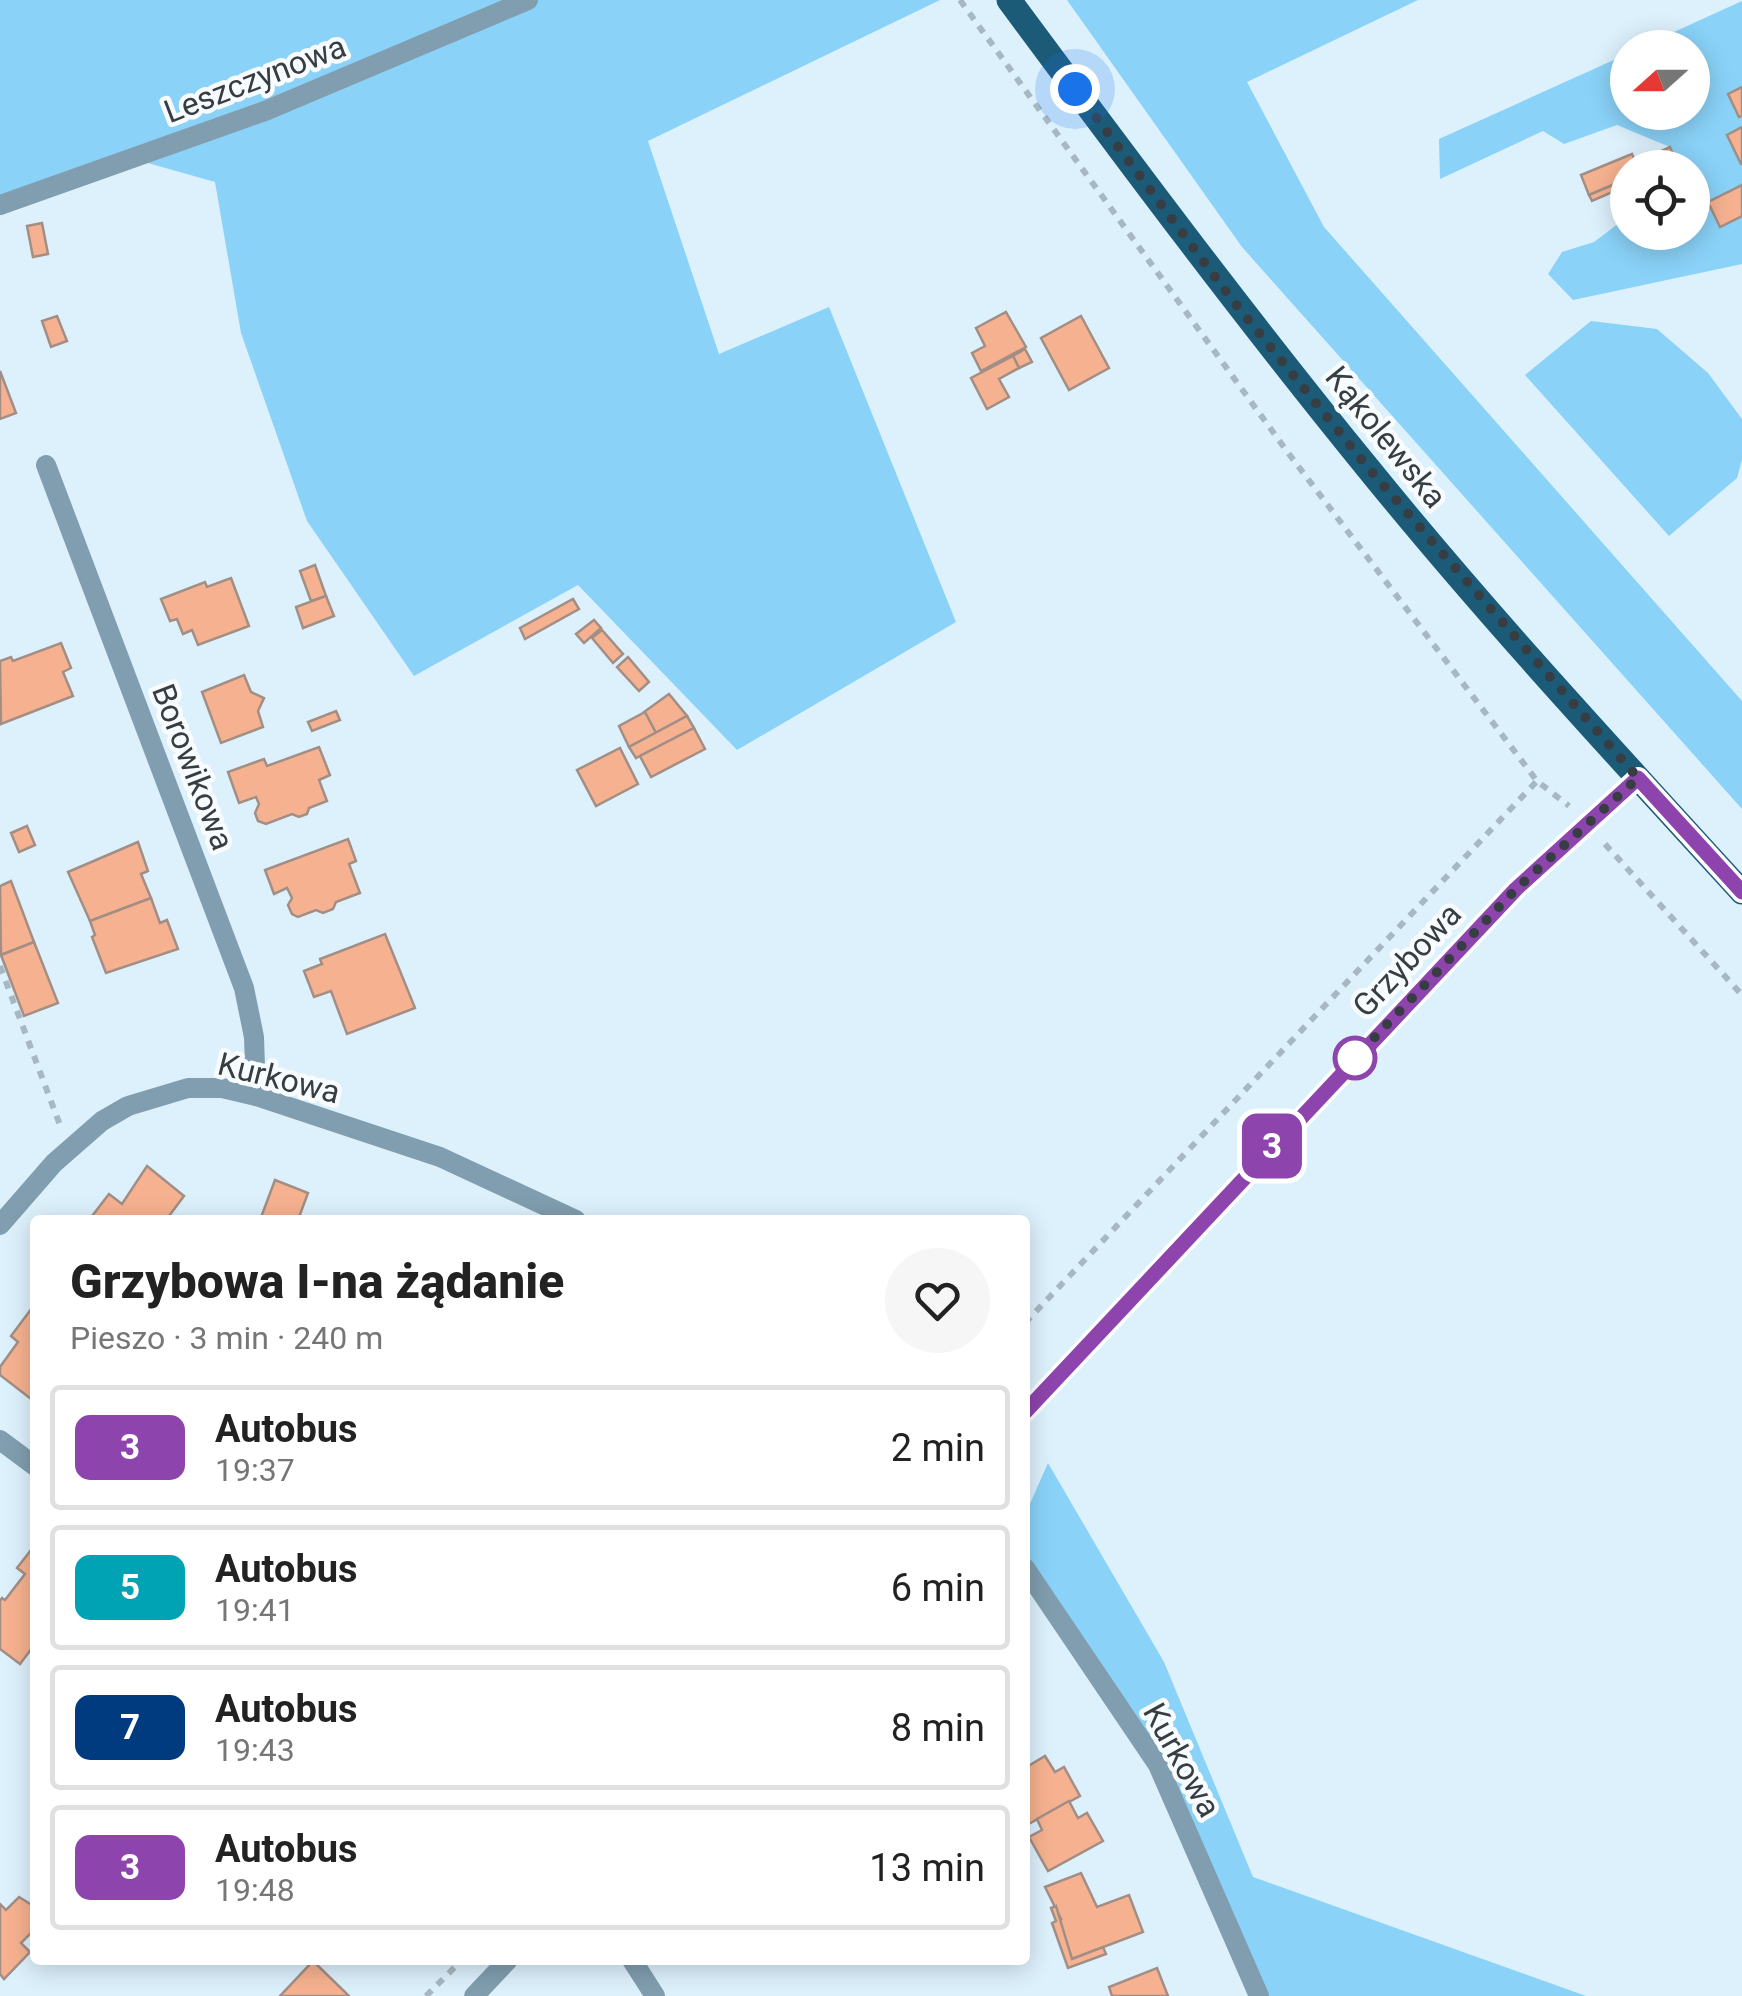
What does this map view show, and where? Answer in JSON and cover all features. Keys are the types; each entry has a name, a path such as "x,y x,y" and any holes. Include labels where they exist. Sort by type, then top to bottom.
{"main road":[{"name":"Kąkolewska","path":"1009,0 1230,297 1334,427 1445,559 1742,892"}],"street":[{"name":"Leszczynowa","path":"0,204 265,111 528,0"},
{"name":"Borowikowa","path":"46,465 244,988 254,1037 256,1096"},
{"name":"Grzybowa","path":"1030,1406 1516,889 1638,778"},
{"name":"Kurkowa","path":"0,1225 69,1150 102,1121 128,1106 188,1088 222,1088 256,1096 440,1157 565,1215"},
{"path":"0,1440 30,1462"},
{"name":"Kurkowa","path":"1030,1575 1158,1765 1259,1996"},
{"path":"474,1996 503,1965"},
{"path":"635,1965 655,1996"}],"path":[{"path":"960,0 1286,450 1537,781 1030,1318"},
{"path":"1620,864 1742,995"},
{"path":"0,966 69,1150"},
{"path":"426,1996 457,1965"}],"shaded area":[{"path":"0,0 517,0 160,144 0,199"},
{"path":"528,0 940,0 648,141 719,354 829,307 956,622 737,750 578,585 414,676 307,521 241,333 215,182 130,158"},
{"path":"1067,0 1418,0 1247,82 1324,227 1742,701 1742,809 1242,247"},
{"path":"1742,1 1742,185 1710,201 1710,150 1671,150 1629,130 1710,130 1710,30 1678,30"},
{"path":"1610,62 1610,128 1564,144 1543,131 1440,179 1439,139"},
{"path":"1710,206 1720,226 1742,216 1742,264 1573,300 1548,274 1562,252 1594,242 1610,230 1610,250 1710,250"},
{"path":"1591,321 1657,329 1708,373 1742,419 1742,460 1737,478 1669,536 1525,375"},
{"path":"1048,1463 1164,1662 1253,1877 1586,1996 1259,1996 1158,1765 1030,1578 1030,1504"}],"building":[{"path":"1742,87 1742,116 1739,117 1728,94"},
{"path":"1742,127 1742,164 1741,164 1727,135"},
{"path":"1610,163 1610,186 1589,195 1581,175"},
{"path":"1742,185 1742,216 1720,227 1710,201"},
{"path":"1610,186 1610,193 1592,201 1589,195"},
{"path":"42,223 48,254 33,257 27,226"},
{"path":"1006,312 1026,347 981,371 972,353 985,346 976,328"},
{"path":"57,316 67,341 51,347 42,321"},
{"path":"1081,316 1109,368 1069,390 1041,338"},
{"path":"1025,349 1032,362 1019,368 1013,356"},
{"path":"1013,356 1019,368 999,379 1009,397 987,409 971,378"},
{"path":"0,371 16,413 0,419"},
{"path":"315,565 326,596 311,601 300,571"},
{"path":"231,578 249,626 198,645 192,630 183,634 177,619 170,621 161,599 205,582 207,587"},
{"path":"326,596 334,616 303,628 296,607"},
{"path":"573,599 579,609 525,639 520,628"},
{"path":"594,620 601,628 584,643 576,634"},
{"path":"602,630 623,654 613,663 592,638"},
{"path":"61,643 71,668 63,672 73,696 1,724 0,661 11,657 13,661"},
{"path":"628,657 649,682 639,691 617,667"},
{"path":"244,675 251,692 264,698 258,711 263,727 221,743 202,692"},
{"path":"669,694 687,716 656,733 644,712"},
{"path":"336,711 340,720 312,731 308,722"},
{"path":"645,712 656,733 629,747 619,726"},
{"path":"687,716 694,728 636,758 629,747"},
{"path":"694,728 705,749 651,777 640,756"},
{"path":"319,747 330,775 319,780 327,801 309,808 307,814 292,814 266,824 258,821 255,813 259,804 256,797 239,803 228,772 264,759 267,766"},
{"path":"620,748 638,784 596,806 577,770"},
{"path":"27,826 35,845 19,852 11,833"},
{"path":"348,839 356,861 349,864 360,893 336,902 333,909 323,913 316,910 298,917 292,914 288,905 292,898 287,888 274,894 265,870"},
{"path":"138,842 148,871 141,874 151,898 90,921 68,872"},
{"path":"11,881 34,942 1,955 0,886"},
{"path":"151,898 160,923 167,920 178,949 106,973 90,921"},
{"path":"385,934 415,1008 347,1034 331,991 314,997 304,971 322,964 320,959"},
{"path":"34,942 58,1003 24,1016 1,955"},
{"path":"147,1166 184,1196 170,1215 93,1215 109,1194 122,1204"},
{"path":"275,1180 308,1193 300,1215 262,1215"},
{"path":"30,1311 30,1398 0,1375 0,1367 18,1342 11,1336"},
{"path":"30,1551 30,1651 20,1664 0,1649 0,1601 25,1574 17,1568"},
{"path":"1045,1756 1055,1772 1064,1767 1080,1796 1030,1823 1030,1765"},
{"path":"1069,1801 1078,1818 1087,1813 1103,1841 1048,1871 1030,1839 1042,1830 1037,1819"},
{"path":"1081,1873 1097,1907 1129,1895 1143,1932 1072,1959 1058,1920 1061,1919 1045,1887"},
{"path":"19,1897 30,1904 30,1934 21,1943 30,1952 4,1979 0,1974 0,1904 6,1910"},
{"path":"1056,1906 1072,1959 1103,1947 1106,1954 1068,1968 1052,1923 1056,1921 1051,1908"},
{"path":"309,1965 317,1965 349,1996 280,1996"},
{"path":"1157,1968 1168,1996 1112,1996 1109,1987"}],"bus line":[{"name":"3","path":"1030,1407 1516,889 1638,778 1742,892"}],"route":[{"path":"1075,89 1230,297 1370,470 1638,778 1516,889 1355,1058"}]}
